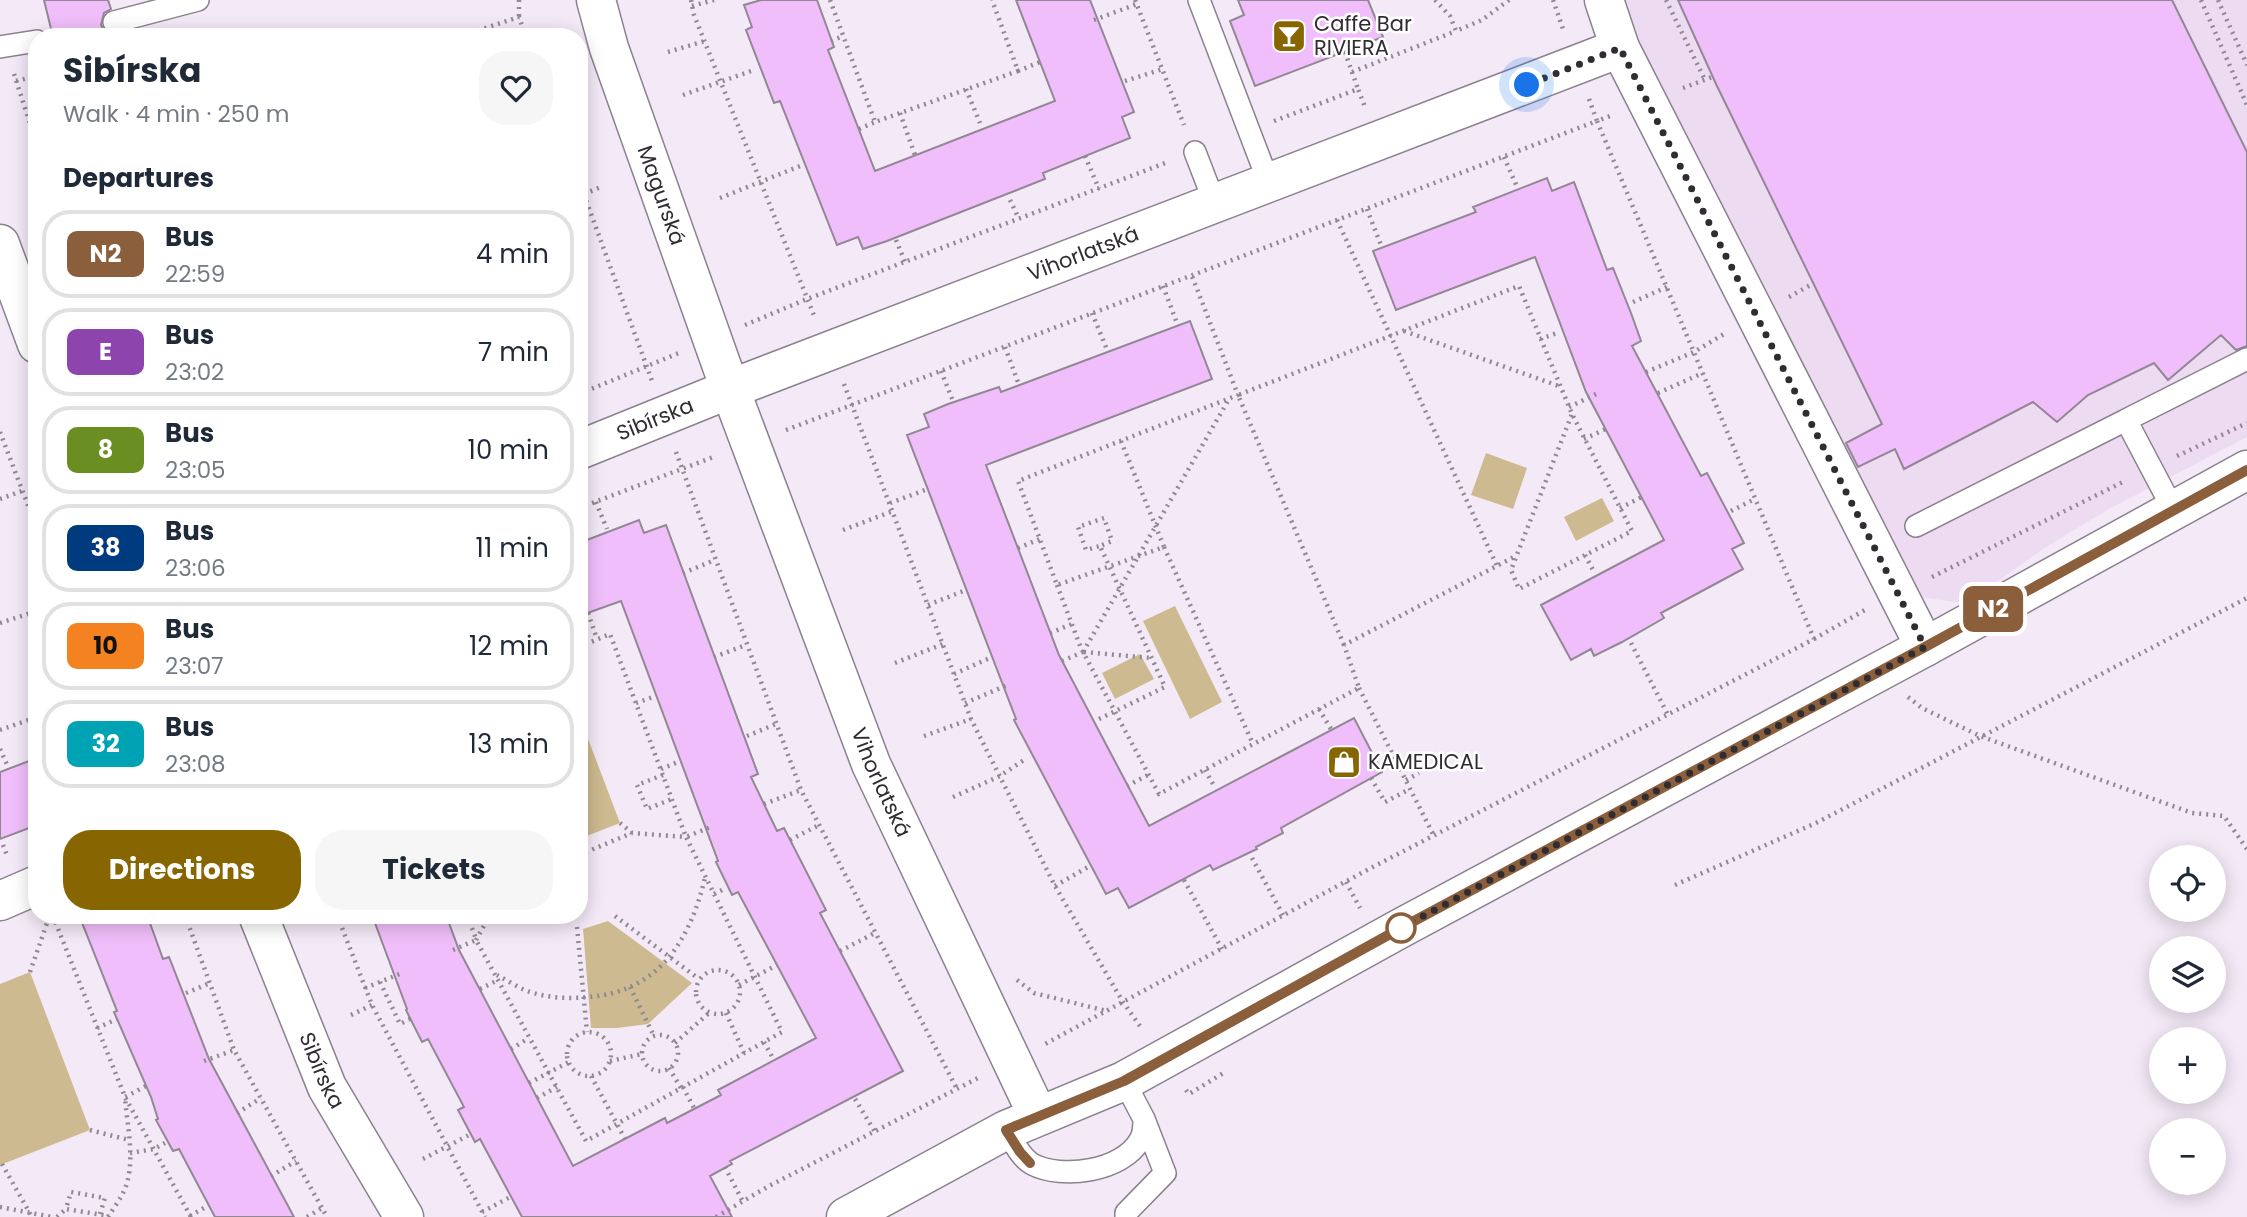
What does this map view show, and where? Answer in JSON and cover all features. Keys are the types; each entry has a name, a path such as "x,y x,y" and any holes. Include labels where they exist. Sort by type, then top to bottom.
{"street":[{"name":"Magurská","path":"596,0 609,48 730,389"},
{"path":"1604,0 1620,48 1925,647"},
{"name":"Vihorlatská","path":"1022,1123 1012,1061 871,764 730,389 1620,48"},
{"path":"0,244 28,320"},
{"name":"Sibírska","path":"588,446 730,389"},
{"path":"846,1217 1022,1123 1124,1081 1164,1060 1401,928 1925,647 2247,470"},
{"path":"0,901 28,889"},
{"name":"Sibírska","path":"262,924 327,1087 404,1217"}],"lane":[{"path":"114,22 198,0"},
{"path":"1199,0 1269,183"},
{"path":"3,47 28,43"},
{"path":"1195,152 1215,204"},
{"path":"1916,526 2247,359"},
{"path":"2126,420 2174,511"},
{"path":"1124,1081 1144,1119 1165,1173 1126,1213 1126,1217"},
{"path":"1022,1123 1020,1152 1030,1163 1053,1171 1075,1172 1112,1163 1124,1156 1141,1139 1144,1119"}],"path":[{"path":"519,0 519,17 523,28"},
{"path":"713,0 691,3 807,299 853,404 971,719 1055,886 1123,1002 1164,1060"},
{"path":"830,0 875,122"},
{"path":"1435,0 1450,16 1456,31"},
{"path":"1352,72 1482,20 1509,0"},
{"path":"1666,0 1705,80 1712,77"},
{"path":"2201,0 2247,105"},
{"path":"2218,0 2247,65"},
{"path":"994,1 1018,71"},
{"path":"807,299 1195,152 1136,2 1094,20"},
{"path":"485,28 519,17"},
{"path":"831,41 844,36"},
{"path":"668,52 705,41"},
{"path":"3,47 28,118"},
{"path":"1345,52 1377,141"},
{"path":"859,129 1040,62"},
{"path":"1125,81 1163,69"},
{"path":"683,95 754,70"},
{"path":"16,81 28,78"},
{"path":"966,89 980,123"},
{"path":"1249,131 1359,89"},
{"path":"900,113 915,155"},
{"path":"853,404 1597,121 1814,639"},
{"path":"1085,156 1099,189"},
{"path":"1504,157 1517,187"},
{"path":"720,198 805,164"},
{"path":"588,192 601,187"},
{"path":"1010,200 1019,219"},
{"path":"588,204 715,560 801,790 957,1089"},
{"path":"1367,209 1382,247"},
{"path":"1337,220 1497,566"},
{"path":"895,240 905,262"},
{"path":"1192,276 1238,395 1344,645 1359,688 1434,836"},
{"path":"1163,286 1178,326"},
{"path":"1359,688 1159,794 1083,652 1017,481 1518,286 1572,414 1632,531 1519,589 1511,570 1572,414"},
{"path":"1633,302 1667,287"},
{"path":"1093,313 1108,352"},
{"path":"1404,331 1560,387"},
{"path":"1540,339 1557,333"},
{"path":"1005,346 1019,385"},
{"path":"1646,372 1694,352"},
{"path":"941,371 953,401"},
{"path":"1658,393 1703,373"},
{"path":"1569,407 1596,394"},
{"path":"1083,652 1229,399"},
{"path":"716,1217 1107,1012 1283,915 1814,639 1847,618 2247,423"},
{"path":"1584,439 1606,429"},
{"path":"0,432 28,506"},
{"path":"1121,441 1164,547 1253,744"},
{"path":"890,503 928,489"},
{"path":"0,499 22,491"},
{"path":"1620,508 1642,497"},
{"path":"1731,511 1755,499"},
{"path":"596,502 607,529"},
{"path":"843,530 893,511"},
{"path":"1104,518 1112,541 1100,546 1086,550 1078,527 1104,518"},
{"path":"1018,548 1040,539"},
{"path":"1099,719 1165,687 1100,546"},
{"path":"1058,585 1164,547"},
{"path":"1344,645 1517,555"},
{"path":"1585,555 1594,570"},
{"path":"683,573 715,560"},
{"path":"928,605 966,590"},
{"path":"1675,885 1816,823 2247,598"},
{"path":"588,613 597,639"},
{"path":"1,624 28,614"},
{"path":"1050,633 1072,624"},
{"path":"470,924 494,974 586,1141 782,1032 686,837 610,634 588,643"},
{"path":"1631,643 1668,715"},
{"path":"714,657 747,644"},
{"path":"895,663 943,644"},
{"path":"1062,661 1083,652 1151,658"},
{"path":"954,674 992,657"},
{"path":"1876,672 1922,708 1980,736 2192,813 2224,816 2247,849"},
{"path":"965,704 1010,684"},
{"path":"636,703 656,696"},
{"path":"1319,709 1331,729"},
{"path":"924,736 971,719"},
{"path":"0,730 28,720"},
{"path":"747,736 776,724"},
{"path":"0,749 9,769"},
{"path":"953,797 1000,776 1027,758"},
{"path":"661,769 678,762"},
{"path":"1205,770 1213,784"},
{"path":"1406,780 1419,773"},
{"path":"663,775 637,785 647,809 672,799"},
{"path":"1127,786 1148,775"},
{"path":"1371,778 1385,802 1410,789"},
{"path":"764,804 801,790"},
{"path":"620,823 632,833"},
{"path":"790,840 819,825"},
{"path":"588,851 632,833 686,837 713,826"},
{"path":"1252,858 1283,915"},
{"path":"1055,886 1088,867"},
{"path":"494,974 529,992 566,999 599,996 630,987 655,973 670,957 688,929 705,877"},
{"path":"1184,880 1222,949"},
{"path":"714,894 726,888"},
{"path":"615,916 699,979"},
{"path":"30,972 48,924"},
{"path":"55,924 125,1097 191,1216 209,1205"},
{"path":"188,924 234,1050 327,1217"},
{"path":"341,924 372,1005 483,1215 512,1196"},
{"path":"453,950 476,940 485,924"},
{"path":"578,927 587,1032"},
{"path":"840,951 875,933"},
{"path":"738,985 777,965"},
{"path":"719,970 733,975 738,985 740,996 737,1003 720,1015 703,1010 696,999 699,979 705,974 719,970"},
{"path":"365,988 402,973"},
{"path":"1008,974 1034,993 1107,1012"},
{"path":"480,989 498,980"},
{"path":"380,982 400,1024 410,1019"},
{"path":"186,993 209,983"},
{"path":"630,987 654,1036"},
{"path":"351,1015 372,1005"},
{"path":"675,1042 709,1013"},
{"path":"726,1013 744,1053"},
{"path":"97,1028 117,1019"},
{"path":"594,1032 605,1038 611,1050 610,1061 605,1070 590,1076 576,1072 569,1062 569,1044 580,1034 594,1032"},
{"path":"666,1035 675,1042 678,1054 674,1065 669,1068 652,1068 644,1060 642,1054 645,1043 654,1036 666,1035"},
{"path":"511,1049 529,1038"},
{"path":"764,1042 774,1060"},
{"path":"204,1061 234,1050"},
{"path":"610,1061 642,1054"},
{"path":"529,1083 569,1062"},
{"path":"669,1068 694,1108"},
{"path":"590,1076 625,1139"},
{"path":"125,1097 146,1086"},
{"path":"537,1098 557,1087"},
{"path":"66,1209 108,1216 125,1191 130,1170 130,1153 125,1097"},
{"path":"237,1112 261,1098"},
{"path":"855,1099 875,1132"},
{"path":"90,1130 129,1140"},
{"path":"423,1159 469,1135"},
{"path":"130,1153 154,1149 165,1143"},
{"path":"271,1175 296,1161"},
{"path":"2,1164 31,1215"},
{"path":"725,1167 743,1202"},
{"path":"0,1175 6,1171"},
{"path":"57,1217 66,1209 72,1192 105,1198 100,1214"},
{"path":"0,1207 52,1217"},
{"path":"307,1217 322,1208"}],"shaded area":[{"path":"1604,0 2247,0 2247,437 2107,510 2043,549 1972,600 1956,602 1898,594"},
{"path":"1486,453 1527,468 1513,509 1471,495"},
{"path":"1602,498 1614,521 1576,541 1564,517"},
{"path":"1175,606 1222,702 1190,719 1143,621"},
{"path":"1140,654 1154,679 1115,699 1102,673"},
{"path":"588,739 620,823 588,835"},
{"path":"608,921 692,983 648,1024 591,1028 583,929"},
{"path":"30,972 90,1130 0,1165 0,984"}],"building":[{"path":"44,0 108,0 111,9 104,13 103,28 51,28"},
{"path":"761,0 817,0 834,47 828,50 875,171 1055,101 1016,0 1090,0 1134,112 1122,117 1130,138 1043,173 1045,179 887,241 863,249 858,237 837,245 780,101 774,103 746,30 752,27 744,5"},
{"path":"1238,0 1368,0 1383,37 1255,86 1230,21 1244,15"},
{"path":"1678,0 2172,0 2247,152 2247,346 2236,350 2221,335 2168,380 2154,363 2088,395 2057,422 2033,402 1904,469 1895,449 1858,467 1846,443 1882,424 1716,84"},
{"path":"1547,178 1552,191 1574,182 1607,270 1613,268 1641,341 1632,346 1701,476 1707,473 1744,543 1732,549 1743,569 1661,613 1664,618 1622,642 1594,656 1591,649 1571,660 1541,605 1664,540 1586,392 1535,257 1396,310 1373,251 1476,212 1473,207"},
{"path":"1190,321 1212,379 986,465 1059,655 1149,826 1354,718 1382,772 1281,828 1283,833 1256,847 1257,849 1213,870 1210,865 1129,908 1118,888 1106,894 1014,720 1016,719 907,435 929,427 924,414 948,404 999,387 1001,392"},
{"path":"639,520 644,533 666,525 758,774 751,777 777,831 784,828 826,910 820,913 903,1071 730,1161 732,1164 710,1176 732,1217 522,1217 480,1139 475,1142 458,1110 464,1107 428,1039 422,1042 406,1010 375,924 449,924 459,950 573,1166 665,1118 667,1123 721,1095 718,1090 816,1038 738,892 732,895 716,862 718,861 621,601 588,613 588,540"},
{"path":"28,761 28,828 0,839 0,772"},
{"path":"83,924 150,924 163,959 169,957 209,1059 294,1217 215,1217 179,1149 173,1151 156,1120 158,1119 151,1097 114,1012 117,1011"}],"bus line":[{"name":"N2","path":"1030,1163 1006,1130 1124,1081 2247,470"}],"place":[{"name":"Caffe Bar RIVIERA","path":"1289,36"},
{"name":"KAMEDICAL","path":"1344,762"}],"route":[{"path":"1401,928 1925,647 1620,48 1527,85"}]}
